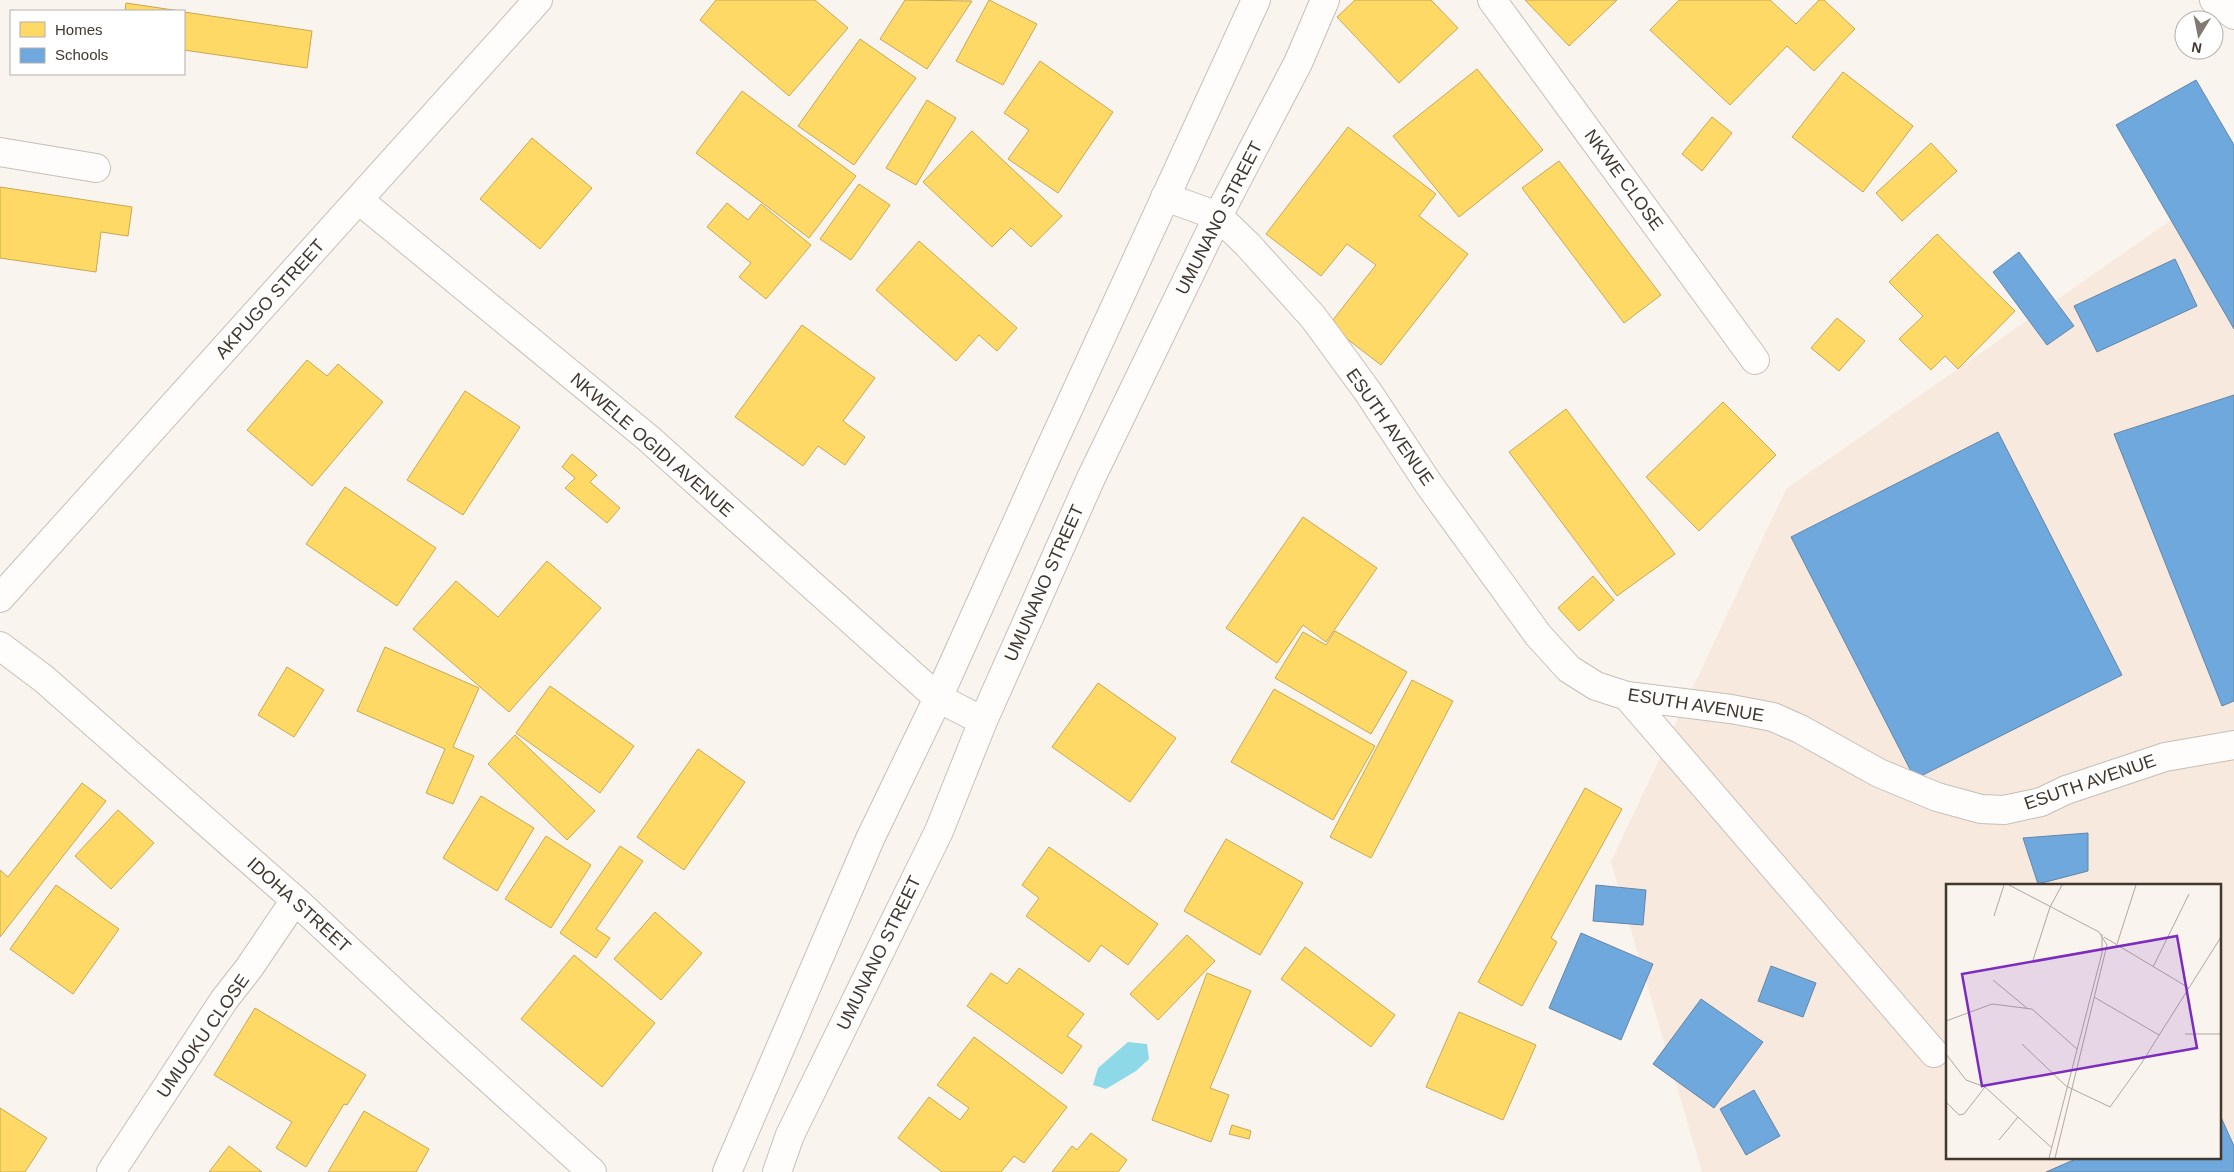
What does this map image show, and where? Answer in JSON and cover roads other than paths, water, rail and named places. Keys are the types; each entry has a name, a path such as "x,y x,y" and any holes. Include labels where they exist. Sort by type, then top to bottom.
{"street":[{"name":"AKPUGO STREET","path":"0,598 538,0"},
{"path":"727,1172 870,839 938,698 1256,0"},
{"name":"UMUNANO STREET","path":"776,1172 790,1135 939,831 983,721 1091,478 1218,216 1298,63 1325,0"},
{"name":"NKWE CLOSE","path":"1492,0 1755,360"},
{"path":"2214,0 2234,15"},
{"path":"0,152 96,168"},
{"path":"1165,197 1218,216"},
{"name":"NKWELE OGIDI AVENUE","path":"359,200 648,438 938,698 983,721"},
{"name":"ESUTH AVENUE","path":"1218,216 1248,245 1313,317 1368,392 1430,486 1538,635 1569,669 1596,686 1627,696 1731,709 1773,717 1800,729 1879,772 1937,797 1981,810 2004,810 2040,802 2066,790 2165,757 2234,745"},
{"name":"IDOHA STREET","path":"0,646 44,679 295,900 416,1013 592,1172"},
{"path":"1627,696 1934,1053"},
{"name":"UMUOKU CLOSE","path":"111,1172 224,1000 249,968 295,900"}],"water":[{"path":"1128,1042 1147,1044 1149,1059 1136,1071 1106,1089 1093,1085 1098,1068"}]}
